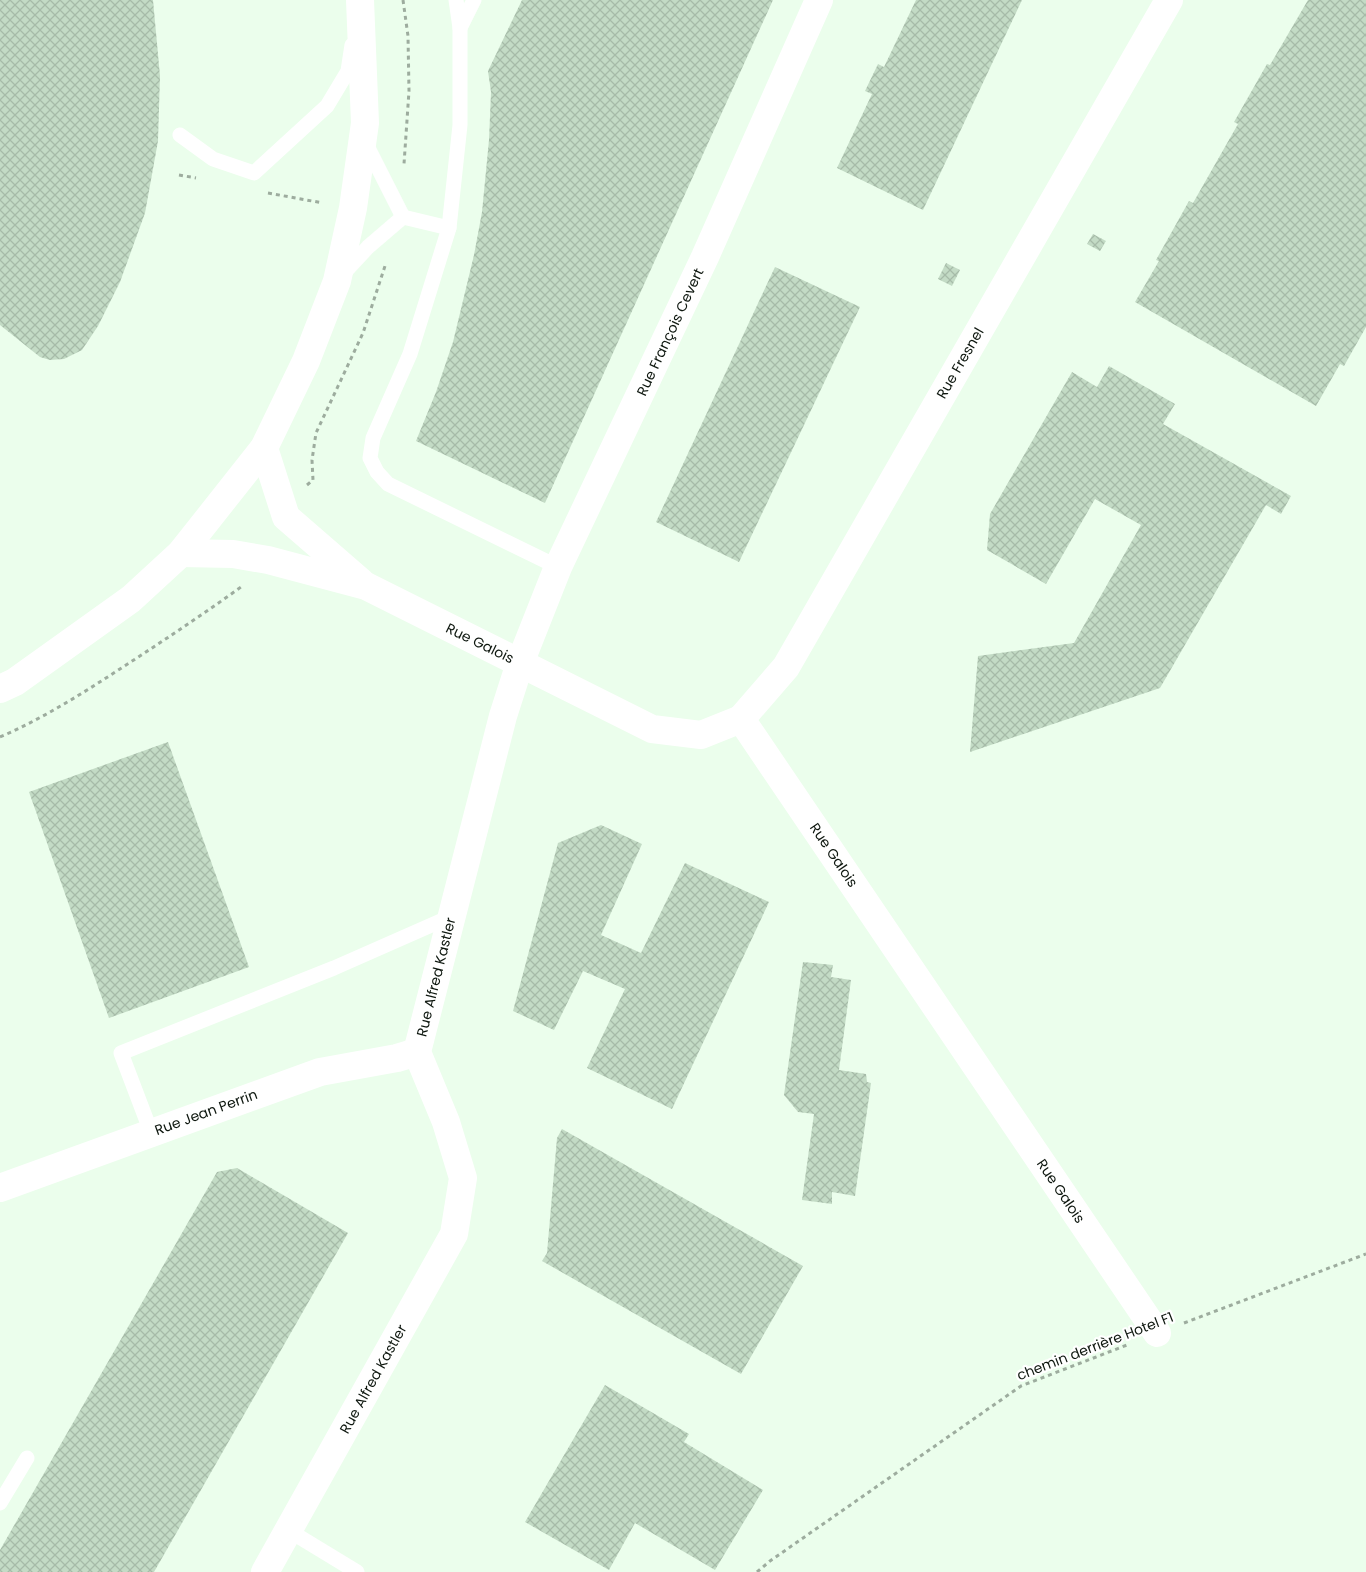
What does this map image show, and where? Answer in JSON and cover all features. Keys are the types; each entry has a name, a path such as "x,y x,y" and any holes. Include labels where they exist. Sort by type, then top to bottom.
{"street":[{"name":"Rue François Cevert","path":"520,662 558,567 705,257 819,0"},
{"name":"Rue Fresnel","path":"741,719 786,667 1169,0"},
{"path":"0,690 15,682 131,599 181,553 264,448 306,361 337,281 353,208 365,123 360,1"},
{"name":"Rue Galois","path":"264,448 286,516 366,586"},
{"name":"Rue Galois","path":"181,553 233,554 268,560 366,586 652,729 702,734 741,719 1157,1333"},
{"name":"Rue Alfred Kastler","path":"264,1572 454,1234 463,1178 446,1122 417,1052 503,716 520,662"},
{"name":"Rue Jean Perrin","path":"0,1188 320,1072 397,1058 417,1052"}],"lane":[{"path":"456,0 460,28 460,125 450,228 410,354 373,438 370,458 377,472 388,484 558,567"},
{"path":"460,28 474,0"},
{"path":"180,135 213,159 254,173 327,106 339,88 348,71 360,1"},
{"path":"363,138 404,217 450,228"},
{"path":"337,281 368,247 404,217"},
{"path":"152,1132 122,1053 334,968 452,916"},
{"path":"0,1503 27,1458"},
{"path":"288,1530 357,1572"}],"path":[{"path":"179,175 197,179"},
{"path":"260,191 353,208"},
{"path":"0,737 66,704 187,625 246,583"},
{"name":"chemin derrière Hotel F1","path":"757,1572 770,1561 1021,1386 1366,1254"}],"building":[{"path":"0,0 153,0 160,76 158,141 145,213 120,282 98,326 82,350 64,359 50,360 40,357 0,325"},
{"path":"522,0 773,0 545,503 416,441 436,392 453,342 474,255 482,212 489,140 491,92 488,71"},
{"path":"916,0 1022,0 923,210 837,168 872,94 865,91 878,64 884,67"},
{"path":"1308,0 1366,0 1366,327 1344,366 1340,364 1316,406 1135,302 1159,261 1156,260 1189,201 1193,203 1238,124 1234,122 1267,64 1270,65"},
{"path":"1093,234 1106,241 1100,251 1087,244"},
{"path":"946,263 960,270 952,286 938,279"},
{"path":"775,267 860,307 739,562 656,522"},
{"path":"1109,366 1175,404 1163,424 1291,496 1281,514 1266,505 1160,688 970,752 978,656 1074,643 1141,525 1095,499 1046,584 987,550 990,514 1072,372 1097,387"},
{"path":"168,742 249,967 109,1018 29,792"},
{"path":"601,825 642,844 601,935 641,953 685,863 769,902 672,1109 587,1068 625,989 583,971 554,1030 513,1011 558,843"},
{"path":"803,962 833,965 831,977 851,980 839,1070 866,1074 867,1082 871,1083 855,1196 832,1192 832,1204 802,1200 814,1114 798,1112 784,1095"},
{"path":"562,1129 803,1266 741,1374 542,1261 547,1253 557,1138"},
{"path":"237,1168 348,1233 154,1572 0,1572 0,1550 217,1172"},
{"path":"605,1385 689,1434 684,1442 763,1490 715,1570 635,1523 609,1570 525,1522"}]}
